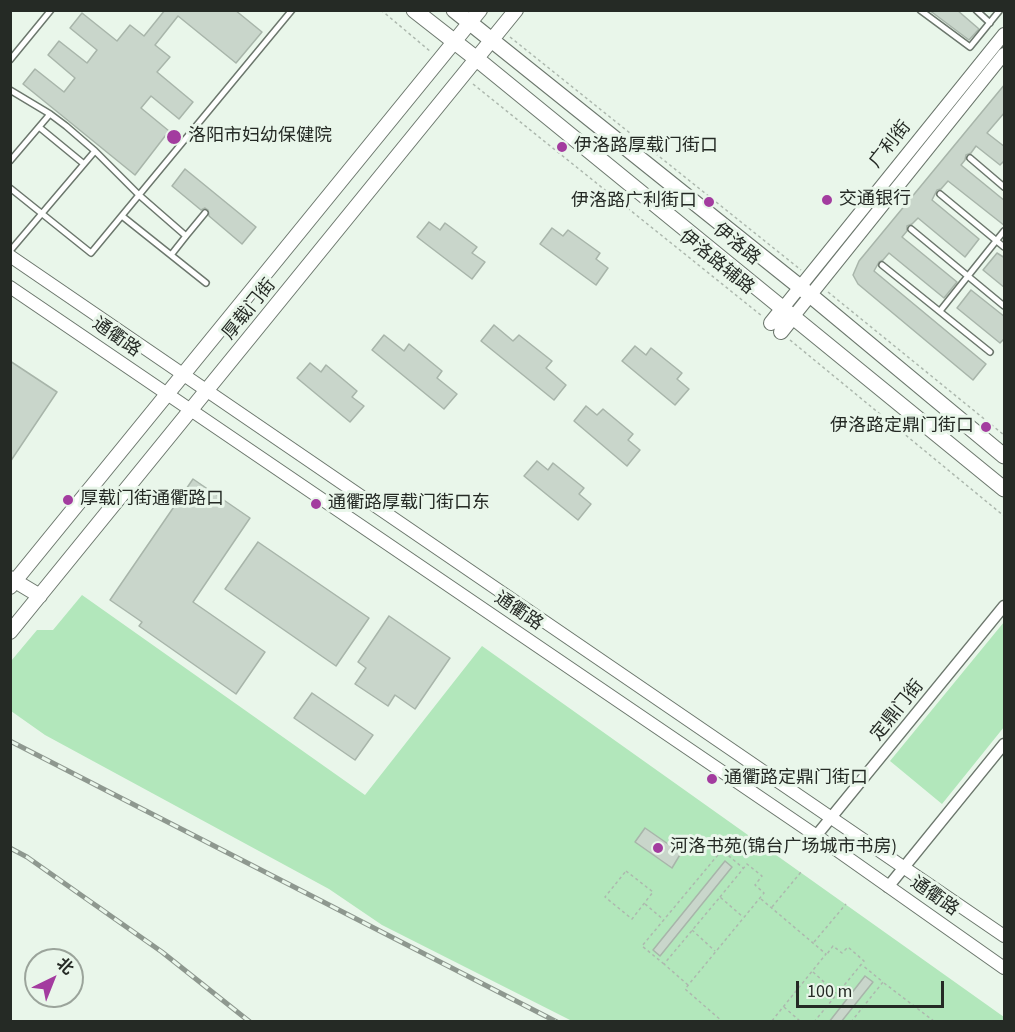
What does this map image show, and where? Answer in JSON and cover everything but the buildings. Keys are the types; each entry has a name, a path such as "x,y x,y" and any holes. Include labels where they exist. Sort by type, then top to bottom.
{"main road":[{"name":"伊洛路","path":"414,10 1005,489"},
{"name":"伊洛路","path":"453,10 470,24 496,35 809,286 1005,456"},
{"name":"厚载门街","path":"12,582 168,396 480,10"},
{"name":"厚载门街","path":"10,632 516,10"},
{"path":"776,328 788,312"},
{"path":"12,582 40,596"}],"street":[{"name":"广利街","path":"788,312 1005,34"},
{"name":"广利街","path":"809,286 1005,54"},
{"name":"通衢路","path":"10,256 1005,936"},
{"name":"通衢路","path":"10,287 816,836 1005,968"},
{"path":"10,295 168,396"},
{"name":"定鼎门街","path":"816,836 1005,606"},
{"path":"888,887 1005,744"}],"lane":[{"path":"10,60 51,10"},
{"path":"10,188 91,253 292,10"},
{"path":"920,10 970,47 1000,10"},
{"path":"976,10 990,22"},
{"path":"10,90 66,126 186,236"},
{"path":"10,161 50,114"},
{"path":"39,127 84,164"},
{"path":"10,251 95,151"},
{"path":"970,158 1005,187"},
{"path":"940,194 1005,248"},
{"path":"171,255 205,213"},
{"path":"122,216 207,283"},
{"path":"910,229 1005,306"},
{"path":"940,311 1005,231"},
{"path":"882,265 990,352"}],"path":[{"path":"381,10 440,59"},
{"path":"496,35 809,286 1005,435"},
{"name":"伊洛路辅路","path":"463,77 776,328 1005,516"},
{"path":"688,985 642,946 722,850 743,869"},
{"path":"664,964 747,864 762,876 755,885 764,893 685,989 723,1022"},
{"path":"626,871 653,892 644,903 632,919 605,897 626,871"},
{"path":"771,908 801,872"},
{"path":"720,897 744,918"},
{"path":"760,898 826,954"},
{"path":"644,903 664,920"},
{"path":"813,943 846,904"},
{"path":"692,930 716,952"},
{"path":"771,1022 833,946 842,953 848,946 864,960 814,1022"},
{"path":"861,964 935,1022"},
{"path":"812,972 837,993"},
{"path":"851,1022 883,982"},
{"path":"783,1007 801,1022"}],"green space":[{"path":"82,595 365,795 482,646 1004,1017 1004,1021 572,1021 382,925 329,889 45,735 11,711 11,661 37,630 53,630"},
{"path":"1004,622 1004,727 942,804 890,761"}],"railway":[{"path":"10,741 557,1022"},
{"path":"10,848 27,857 162,952 250,1022"}],"place":[{"name":"洛阳市妇幼保健院","path":"174,137"},
{"name":"伊洛路厚载门街口","path":"562,147"},
{"name":"交通银行","path":"827,200"},
{"name":"伊洛路广利街口","path":"709,202"},
{"name":"伊洛路定鼎门街口","path":"986,427"},
{"name":"厚载门街通衢路口","path":"68,500"},
{"name":"通衢路厚载门街口东","path":"316,504"},
{"name":"通衢路定鼎门街口","path":"712,779"},
{"name":"河洛书苑(锦台广场城市书房)","path":"658,848"}]}
